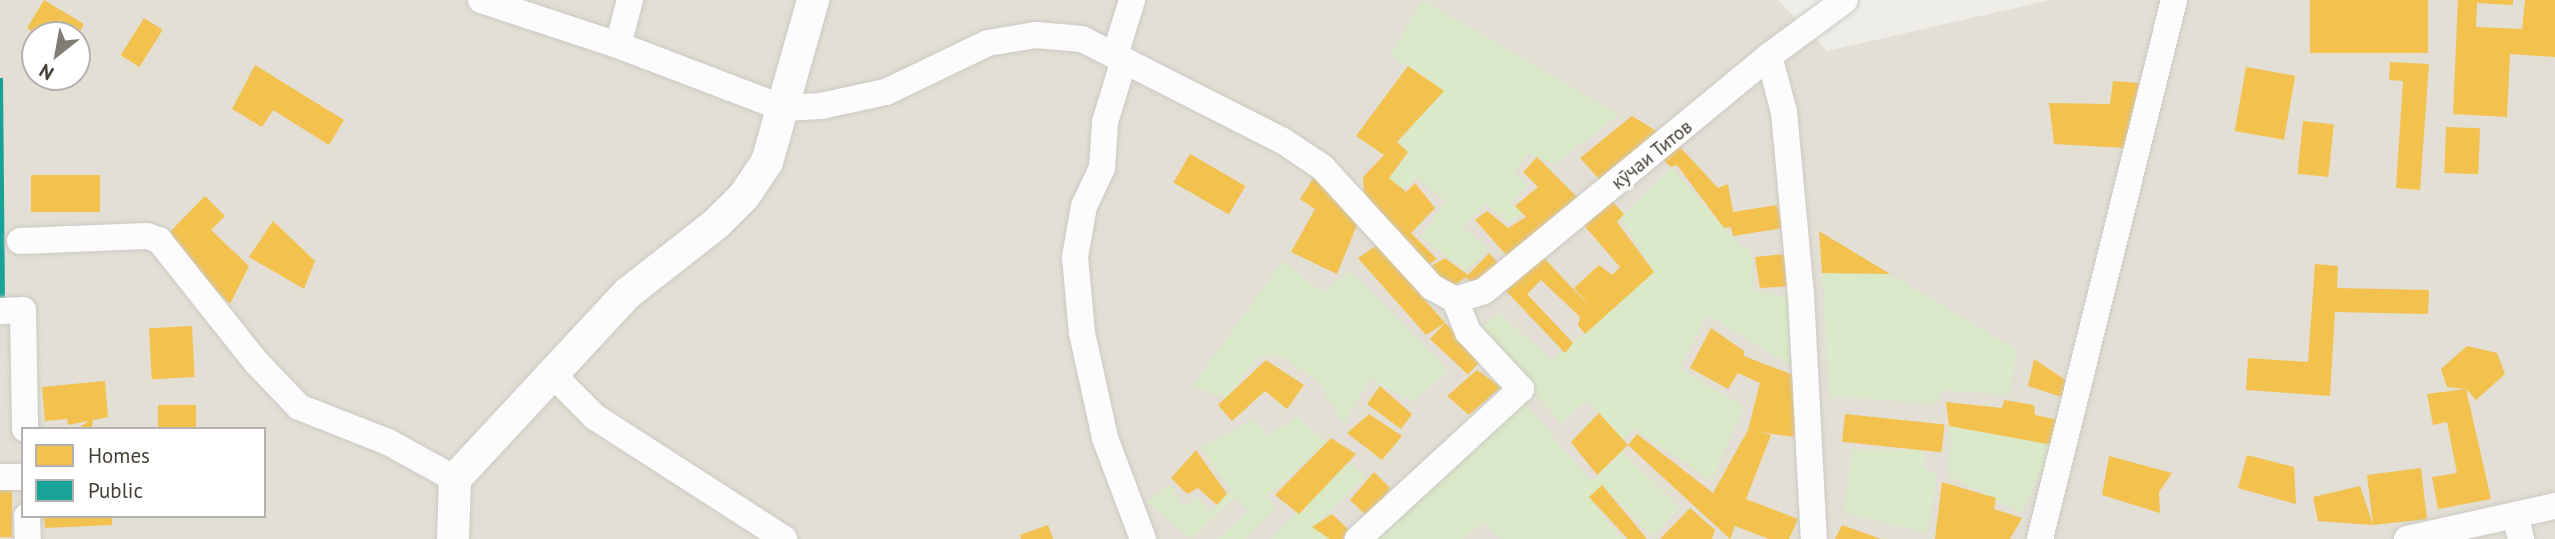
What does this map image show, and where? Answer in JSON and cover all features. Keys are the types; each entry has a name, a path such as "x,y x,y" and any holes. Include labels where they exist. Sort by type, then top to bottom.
{"street":[{"path":"481,0 618,45 783,108 821,106 886,92 988,43 1036,34 1082,38 1283,141 1322,167 1432,286 1455,300 1468,332 1521,389 1358,539"},
{"path":"618,45 629,0"},
{"path":"453,539 455,478 550,372 628,293 716,224 744,196 767,162 813,0"},
{"path":"1132,0 1105,121 1102,168 1084,206 1075,257 1082,332 1105,438 1143,539"},
{"name":"кӯчаи Титов","path":"1455,300 1484,291 1769,57 1845,0"},
{"path":"2040,539 2174,0"},
{"path":"1769,57 1786,125 1801,295 1814,539"},
{"path":"20,241 146,236 159,240 256,362 299,407 388,442 455,478"},
{"path":"0,310 23,310 24,427"},
{"path":"550,372 595,417 784,539"},
{"path":"0,477 21,477"},
{"path":"2407,539 2518,527 2555,506"},
{"path":"27,518 28,539"}],"shaded area":[{"path":"0,0 1778,0 1827,51 2050,0 2555,0 2555,539 0,539"}],"green space":[{"path":"1423,0 1619,115 1554,164 1528,154 1514,172 1528,186 1510,203 1522,212 1509,223 1486,203 1462,227 1488,249 1466,271 1421,237 1446,201 1418,178 1402,189 1389,178 1408,153 1397,142 1444,91 1391,55"},
{"path":"1671,167 1740,246 1751,250 1754,291 1790,297 1790,365 1707,315 1679,368 1744,407 1711,481 1633,428 1623,440 1587,400 1562,423 1478,332 1499,313 1552,361 1654,272 1621,217"},
{"path":"1283,261 1322,293 1350,271 1448,371 1412,402 1370,378 1344,424 1318,381 1280,356 1259,356 1226,398 1192,387"},
{"path":"1822,273 1890,274 2016,350 2010,395 1941,390 1935,404 1830,396"},
{"path":"1521,399 1591,482 1622,451 1679,507 1653,537 1602,485 1589,497 1621,539 1502,539 1482,522 1464,539 1370,539"},
{"path":"1297,417 1327,442 1267,496 1275,508 1245,539 1218,539 1249,510 1234,498 1192,539 1147,502 1170,484 1183,508 1197,497 1211,512 1231,490 1201,448 1254,419 1267,436"},
{"path":"1949,426 2053,445 2022,513 1950,476"},
{"path":"1852,449 1924,450 1924,468 1937,475 1927,533 1844,513"},
{"path":"1349,463 1366,476 1313,527 1330,539 1271,539"}],"building: Homes":[{"path":"44,0 79,21 61,21 62,18 60,21 31,21"},
{"path":"2310,0 2428,0 2428,53 2310,53"},
{"path":"2458,0 2513,0 2513,5 2477,3 2476,27 2522,29 2525,0 2555,0 2555,57 2510,54 2507,117 2453,114"},
{"path":"144,18 163,30 139,67 121,55"},
{"path":"2390,62 2429,64 2420,190 2396,188 2403,81 2389,80"},
{"path":"255,65 344,120 329,145 273,110 262,127 232,109"},
{"path":"1408,66 1444,91 1397,142 1408,152 1389,178 1406,192 1415,183 1435,208 1411,233 1437,259 1427,266 1364,193 1363,177 1384,155 1356,136"},
{"path":"2246,67 2295,76 2284,140 2235,131"},
{"path":"2113,81 2139,83 2126,148 2054,144 2049,103 2110,104"},
{"path":"1632,116 1663,135 1602,182 1580,158"},
{"path":"2303,121 2334,124 2328,177 2297,174"},
{"path":"2446,127 2480,128 2478,174 2444,173"},
{"path":"1680,147 1718,188 1728,184 1733,212 1777,205 1783,228 1733,236 1731,227 1724,228 1677,165 1671,167 1663,160"},
{"path":"1190,154 1245,186 1229,215 1174,183"},
{"path":"1537,157 1577,197 1507,256 1475,220 1487,211 1508,228 1526,217 1515,206 1538,187 1523,172"},
{"path":"1318,171 1361,215 1337,274 1291,252 1315,209 1300,199"},
{"path":"31,175 100,175 100,212 31,212"},
{"path":"205,196 225,216 211,230 249,266 230,304 164,238"},
{"path":"1609,198 1624,214 1617,222 1654,272 1585,334 1578,325 1580,317 1541,280 1527,294 1573,343 1565,353 1506,291 1543,257 1590,307 1574,288 1599,265 1612,275 1620,267 1582,223"},
{"path":"273,221 315,261 304,289 249,257"},
{"path":"1819,231 1890,274 1822,273"},
{"path":"1380,243 1445,323 1426,335 1358,258"},
{"path":"1489,253 1500,266 1475,288 1466,277 1451,288 1428,268 1445,258 1468,275"},
{"path":"1786,254 1791,286 1760,288 1755,257"},
{"path":"2315,264 2338,266 2337,288 2429,290 2428,314 2335,312 2330,396 2246,390 2248,358 2308,362"},
{"path":"1445,323 1483,358 1468,375 1430,339"},
{"path":"192,326 195,377 152,379 149,328"},
{"path":"1711,328 1744,351 1744,356 1801,378 1794,437 1759,432 1771,435 1746,499 1798,519 1789,539 1769,539 1735,526 1730,539 1628,445 1637,434 1713,493 1748,430 1760,383 1738,373 1728,389 1690,368"},
{"path":"2467,346 2497,353 2505,374 2476,400 2466,389 2447,387 2441,369"},
{"path":"2034,359 2067,381 2062,397 2028,386"},
{"path":"1266,360 1304,385 1287,409 1265,391 1232,421 1218,405"},
{"path":"1477,370 1501,387 1469,415 1447,396"},
{"path":"105,381 108,417 68,425 67,419 45,421 42,387"},
{"path":"1380,386 1412,414 1401,429 1367,404"},
{"path":"2466,389 2491,499 2438,509 2432,477 2457,473 2447,422 2433,425 2427,394"},
{"path":"2004,400 2034,405 2035,415 2063,421 2053,445 1949,426 1946,402 2002,408"},
{"path":"158,405 196,405 196,427 158,427"},
{"path":"1599,413 1628,445 1597,475 1571,442"},
{"path":"1369,414 1402,436 1382,460 1347,433"},
{"path":"1845,414 1944,424 1942,452 1842,442"},
{"path":"93,418 92,427 80,427"},
{"path":"1331,438 1356,454 1299,514 1275,495"},
{"path":"1196,450 1227,494 1217,505 1198,488 1187,494 1171,478"},
{"path":"2247,455 2294,467 2296,504 2238,488"},
{"path":"2109,456 2172,473 2159,492 2160,513 2102,495"},
{"path":"2421,468 2427,519 2373,525 2367,475"},
{"path":"1374,472 1390,488 1369,518 1350,500"},
{"path":"1942,482 1996,498 1994,509 2022,518 2010,539 1935,539"},
{"path":"0,484 12,484 12,537 0,537"},
{"path":"1602,485 1647,539 1628,539 1589,497"},
{"path":"2360,486 2373,525 2318,521 2313,497"},
{"path":"1690,508 1715,530 1712,539 1660,539"},
{"path":"1332,514 1351,532 1343,539 1330,539 1312,527"},
{"path":"44,518 112,518 112,525 45,528"},
{"path":"1048,525 1053,539 1021,539 1020,535"},
{"path":"1842,525 1881,539 1835,539"}],"building: Public":[{"path":"0,78 3,78 5,302 0,302"}]}
